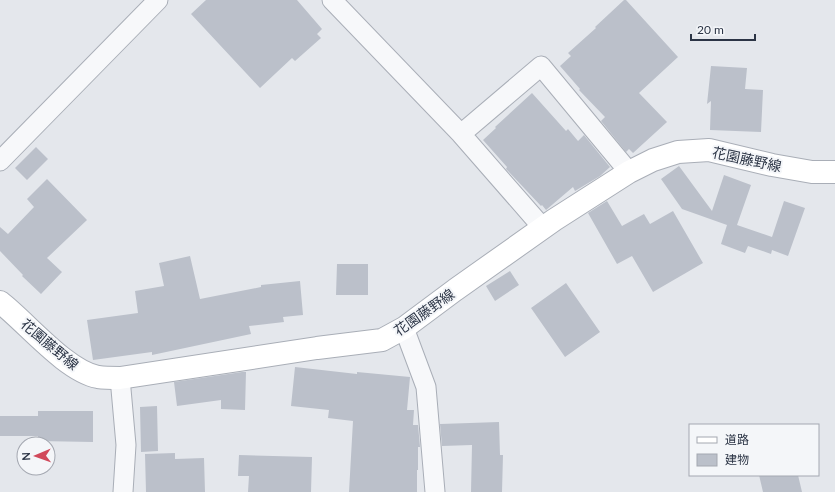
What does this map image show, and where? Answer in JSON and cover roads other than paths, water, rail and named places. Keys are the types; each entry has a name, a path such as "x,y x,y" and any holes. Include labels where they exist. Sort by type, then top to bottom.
{"main road":[{"name":"花園藤野線","path":"0,302 65,361 82,371 97,377 120,378 294,351 382,340 404,328 543,228 629,172 653,160 678,152 710,150 812,172 835,172"}],"street":[{"path":"0,161 158,0"},
{"path":"332,0 462,134 543,228"},
{"path":"462,134 541,66 629,172"},
{"path":"404,328 426,387 435,492"},
{"path":"120,378 126,445 123,492"}]}
